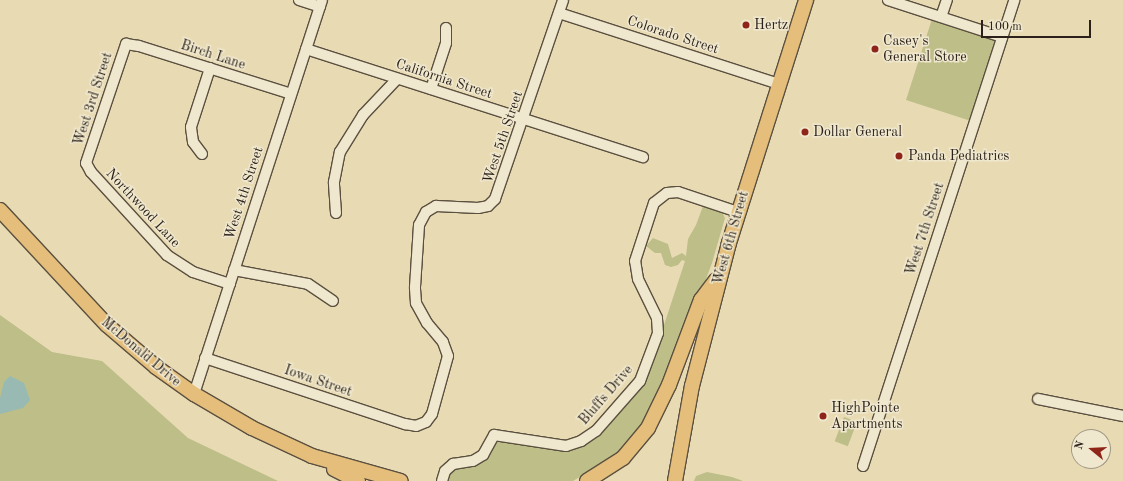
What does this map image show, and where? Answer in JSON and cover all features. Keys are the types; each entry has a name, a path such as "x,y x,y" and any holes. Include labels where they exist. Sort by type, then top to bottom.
{"highway":[{"name":"West 6th Street","path":"675,481 692,386 721,273 738,212 806,0"},
{"name":"McDonald Drive","path":"0,210 107,325 156,367 194,394 252,428 312,456 358,481"},
{"path":"586,481 623,458 648,428 669,385 701,300 721,273"},
{"name":"McDonald Drive","path":"312,456 393,480"}],"street":[{"path":"299,0 321,3"},
{"name":"West 5th Street","path":"422,425 432,414 448,356 443,342 424,320 416,303 415,287 419,225 426,212 436,206 478,208 492,202 498,192 524,119 563,0"},
{"path":"888,0 1002,37"},
{"path":"941,17 947,0"},
{"name":"West 7th Street","path":"862,466 1014,0"},
{"name":"West 4th Street","path":"194,394 321,3"},
{"name":"Colorado Street","path":"559,13 779,84"},
{"path":"431,89 446,43 446,28"},
{"name":"Birch Lane","path":"126,44 139,46 291,94"},
{"name":"West 3rd Street","path":"86,163 126,44"},
{"name":"California Street","path":"306,49 643,157"},
{"path":"202,154 193,142 191,128 210,68"},
{"path":"336,213 334,182 340,152 363,115 397,79"},
{"name":"Northwood Lane","path":"86,163 91,172 167,255 193,272 230,284"},
{"name":"Bluffs Drive","path":"442,481 445,472 453,464 473,461 483,455 494,435 566,446 581,441 596,431 640,381 658,333 657,318 638,279 635,261 654,203 667,193 678,192 738,212"},
{"path":"234,270 308,284 333,301"},
{"name":"Iowa Street","path":"205,358 412,426 422,425"},
{"path":"1038,399 1123,416"},
{"path":"336,470 347,481"}],"green space":[{"path":"932,19 992,38 995,42 971,121 906,100"},
{"path":"703,206 722,212 725,218 712,263 675,362 652,412 621,452 573,481 449,481 449,475 452,470 498,439 556,450 572,449 647,377 685,261 682,260 678,265 671,267 665,265 661,253 655,253 646,246 653,238 668,244 672,258 682,253 686,256 688,239 696,225"},
{"path":"0,315 52,352 102,361 188,438 278,481 0,481"},
{"path":"844,417 857,422 848,446 835,441"},
{"path":"707,472 732,477 743,481 694,481 696,476"}],"water":[{"path":"10,376 24,383 30,400 23,408 0,414 0,398 4,382"}],"place":[{"name":"Hertz","path":"746,25"},
{"name":"Casey's General Store","path":"875,49"},
{"name":"Dollar General","path":"805,132"},
{"name":"Panda Pediatrics","path":"899,156"},
{"name":"HighPointe Apartments","path":"823,416"}]}
